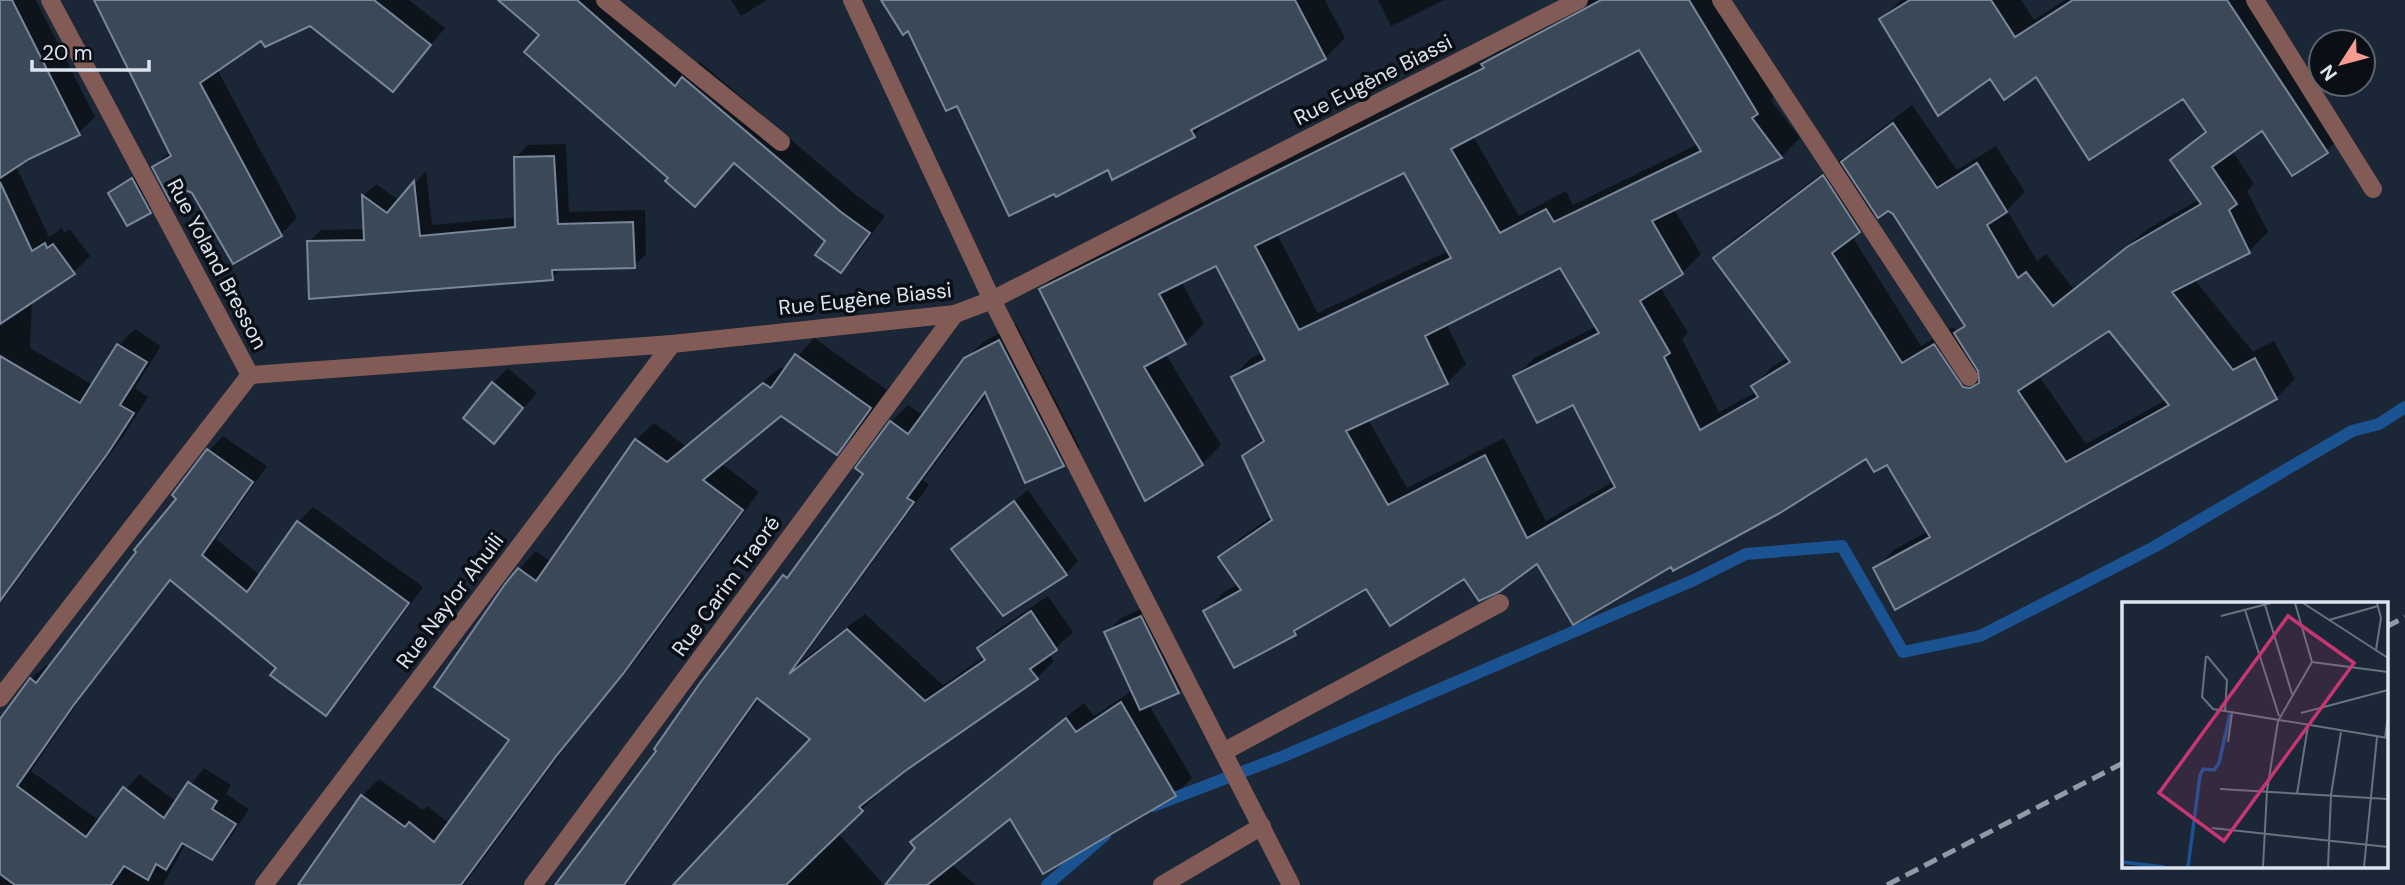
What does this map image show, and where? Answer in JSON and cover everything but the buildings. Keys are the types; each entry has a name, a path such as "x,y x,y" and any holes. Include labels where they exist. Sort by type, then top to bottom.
{"street":[{"name":"Rue Yoland Bresson","path":"0,698 250,375 50,0"},
{"path":"605,0 781,142"},
{"path":"852,0 992,300 1225,751 1291,885"},
{"name":"Rue Eugène Biassi","path":"250,375 672,344 955,314 992,300 1579,0"},
{"path":"1721,0 1969,377"},
{"path":"2255,0 2373,189"},
{"name":"Rue Carim Traoré","path":"533,885 955,314"},
{"name":"Rue Naylor Ahuili","path":"264,885 672,344"},
{"path":"1225,751 1500,603"},
{"path":"1162,885 1262,826"}],"waterway":[{"path":"1153,806 1284,756 1694,580 1746,554 1842,546 1903,652 1980,636 2154,547 2352,431 2379,424 2405,407"},
{"path":"1047,885 1105,835"}],"railway":[{"path":"2388,626 2405,617"},
{"path":"1887,885 2122,764"}]}
